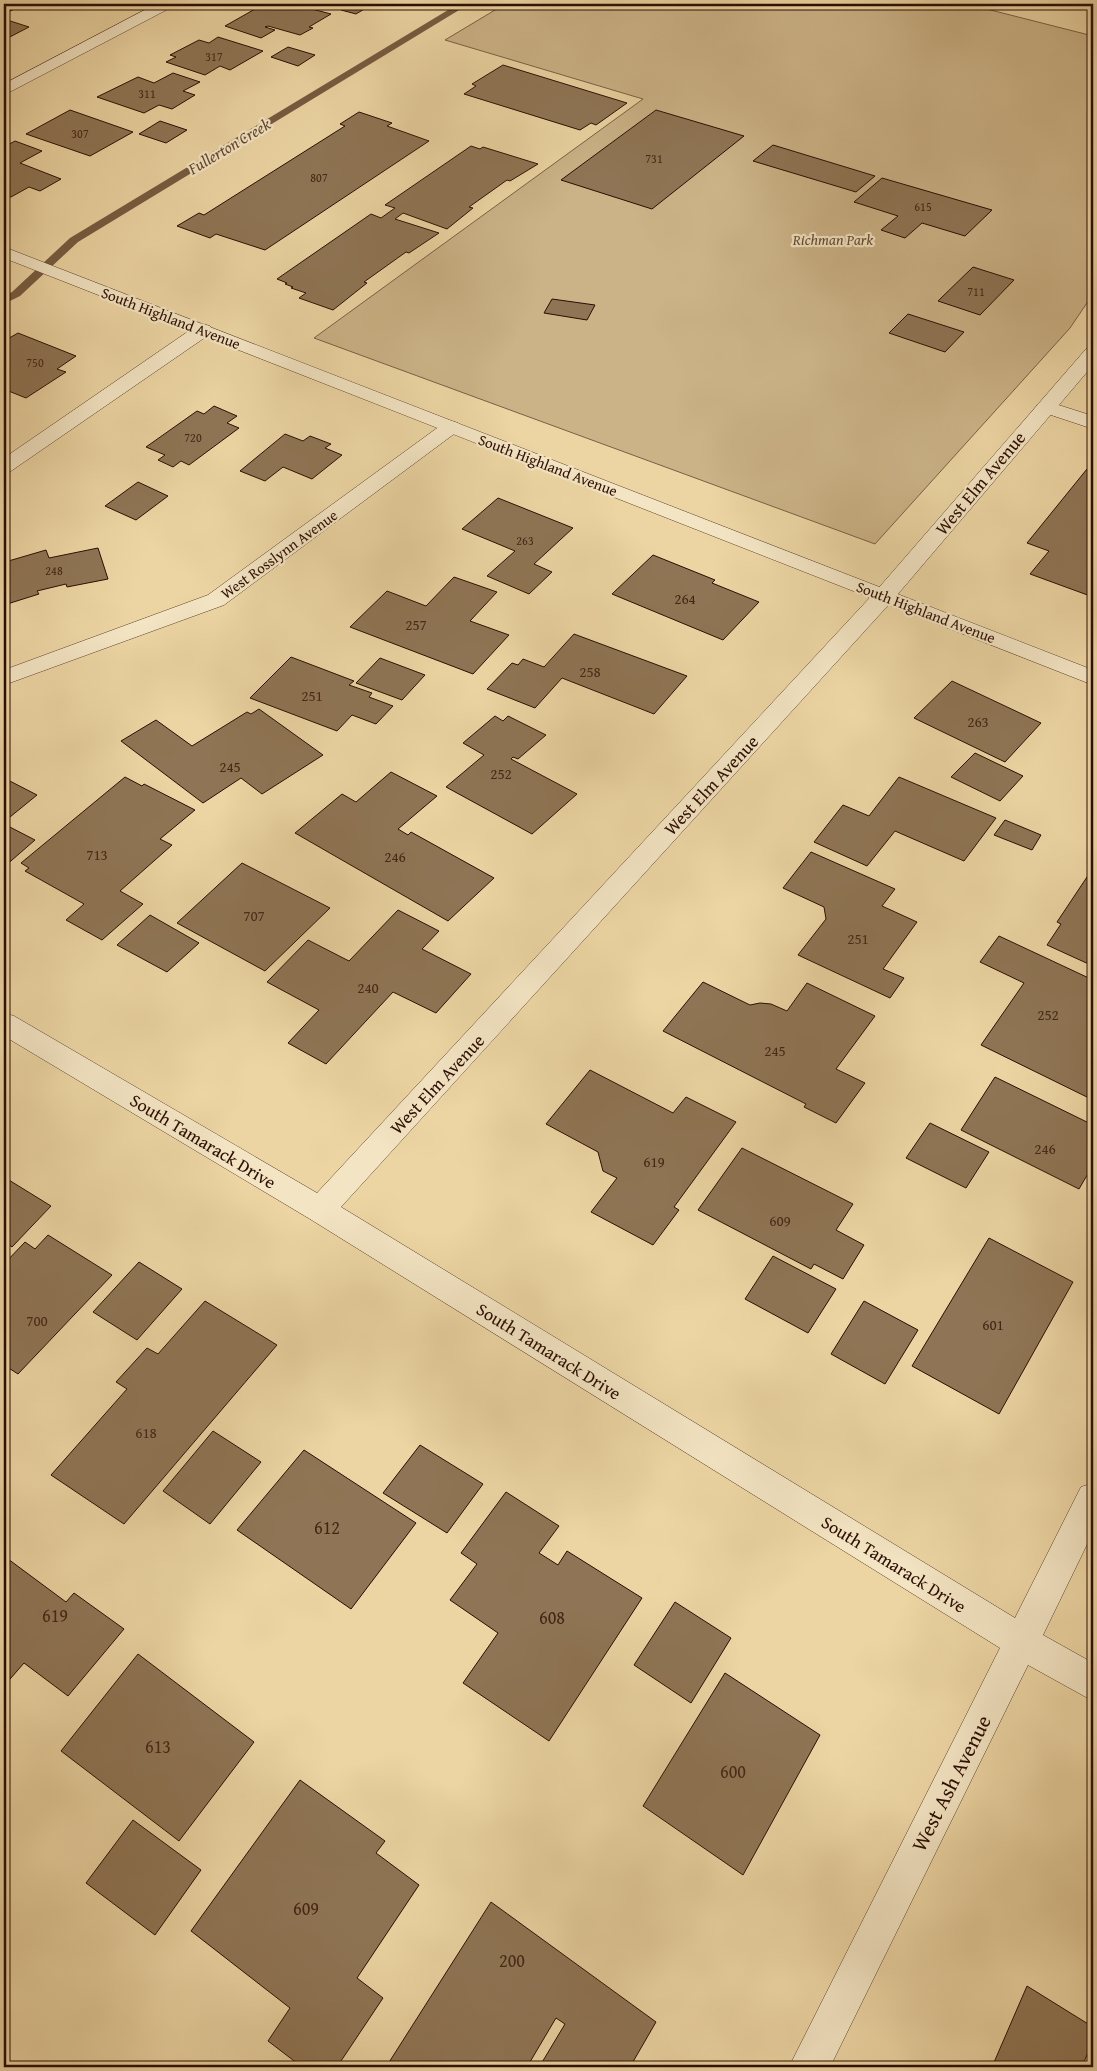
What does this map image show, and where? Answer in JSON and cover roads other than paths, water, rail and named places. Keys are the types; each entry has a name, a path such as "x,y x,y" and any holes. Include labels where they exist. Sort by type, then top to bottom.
{"street":[{"path":"4,90 167,4"},
{"name":"South Highland Avenue","path":"10,254 1093,678"},
{"path":"4,467 203,330"},
{"name":"West Elm Avenue","path":"320,1210 884,596 1093,353"},
{"path":"1046,407 1093,423"},
{"name":"West Rosslynn Avenue","path":"4,678 216,600 451,427"},
{"name":"South Tamarack Drive","path":"4,1023 320,1210 1022,1642 1093,1683"},
{"name":"West Ash Avenue","path":"808,2067 1093,1498"}],"waterway":[{"name":"Fullerton Creek","path":"4,301 16,294 74,240 464,4"}],"park label":[{"name":"Richman Park","path":"833,239"}]}
